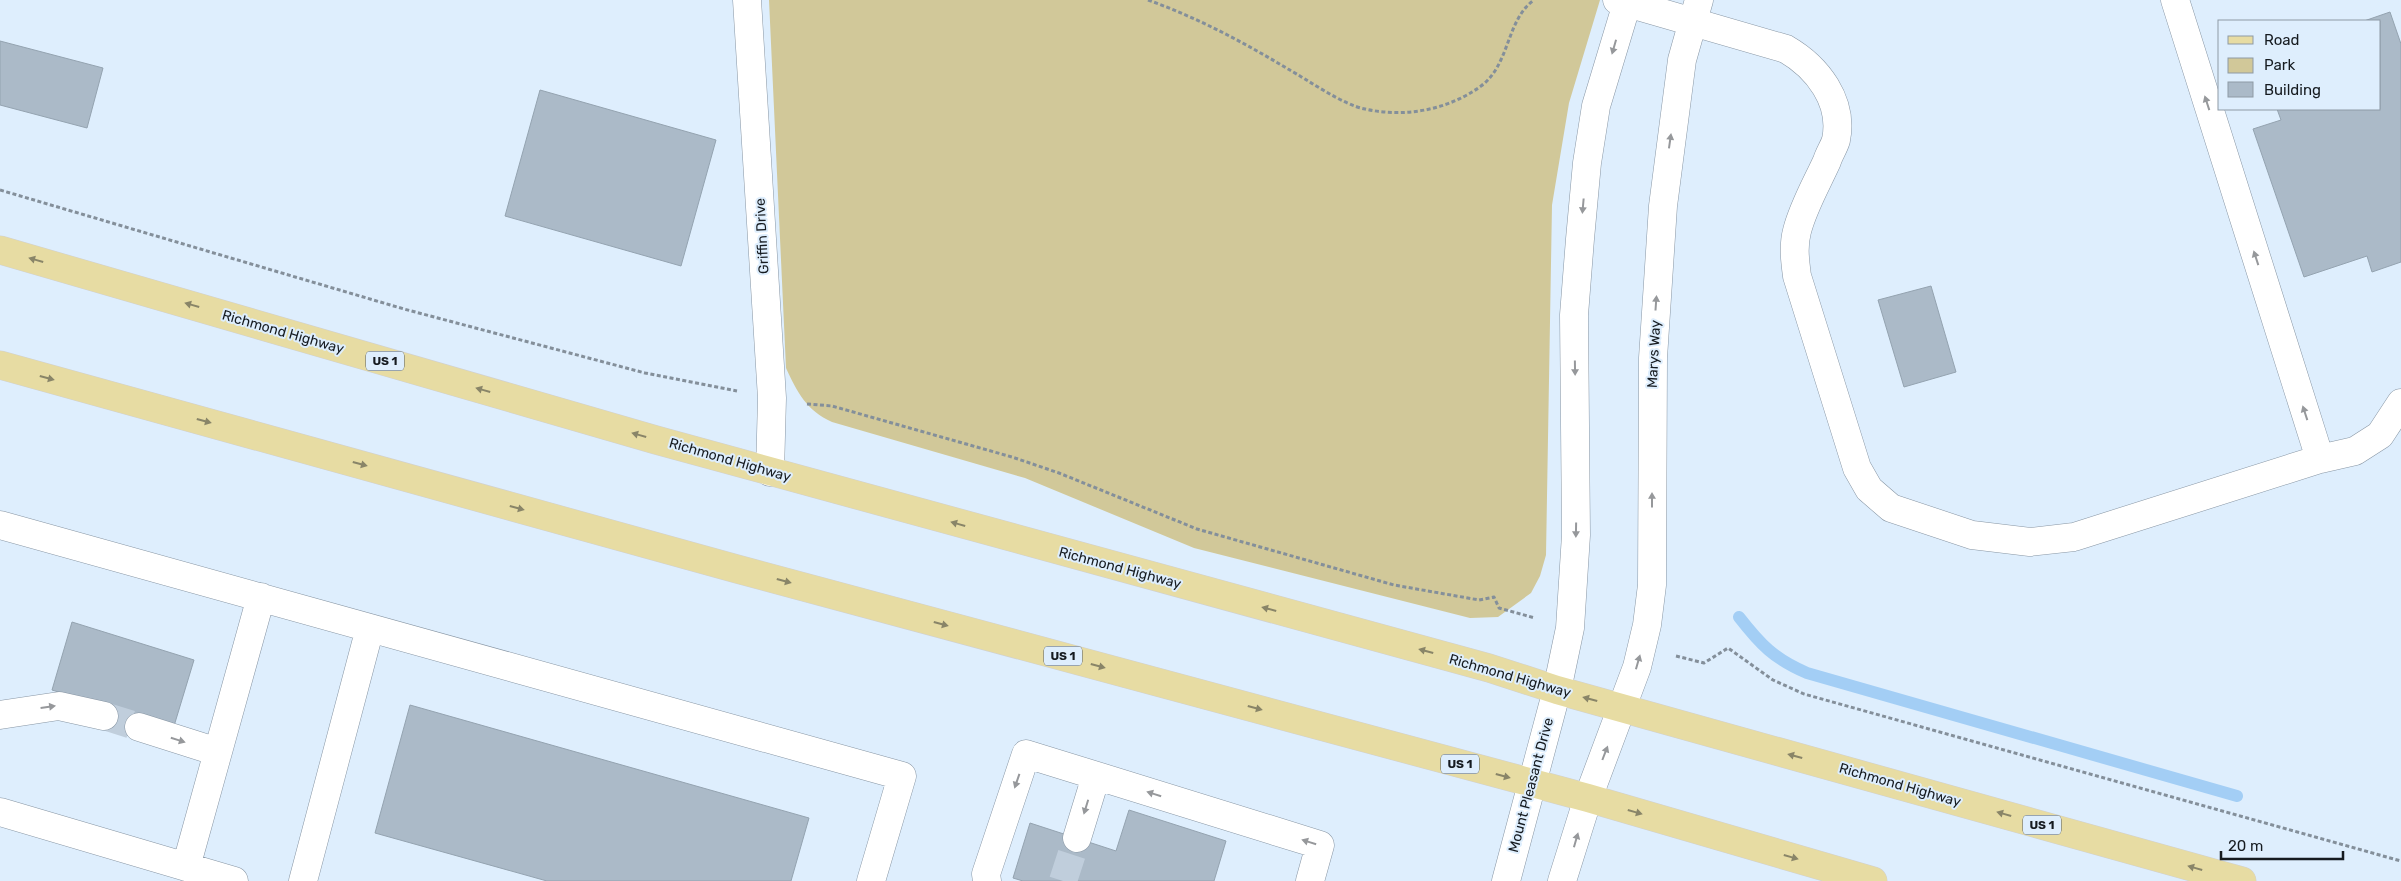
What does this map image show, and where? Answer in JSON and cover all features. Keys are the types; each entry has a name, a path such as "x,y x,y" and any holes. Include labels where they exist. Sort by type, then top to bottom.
{"main road":[{"name":"Richmond Highway","path":"0,250 770,472 1489,668 1557,690 2242,881"},
{"name":"US 1","path":"0,365 747,571 1588,798 1873,881"}],"street":[{"name":"Griffin Drive","path":"747,0 772,398 770,472"},
{"path":"2175,0 2320,459"},
{"path":"1557,690 1570,628 1576,543 1574,315 1587,163 1596,106 1624,1 1696,11 1786,49 1802,58 1816,71 1828,91 1836,115 1836,140 1797,231 1794,254 1797,276 1857,468 1869,489 1890,508 1972,535 2030,542 2074,537 2320,459 2355,451 2380,435 2401,403"},
{"name":"Marys Way","path":"1622,708 1642,646 1652,585 1652,358 1663,206 1682,60 1696,11"},
{"path":"0,525 902,776 871,881"},
{"path":"186,867 260,598"},
{"path":"303,881 370,628"},
{"name":"Mount Pleasant Drive","path":"1506,881 1557,690"},
{"path":"0,715 60,706 104,716"},
{"path":"1562,881 1588,798 1622,708"},
{"path":"139,727 218,752"},
{"path":"987,881 986,874 1026,754 1320,845 1310,881"},
{"path":"1077,838 1096,776"},
{"path":"0,812 234,881"}],"path":[{"path":"1148,0 1177,10 1230,35 1363,109 1405,113 1423,111 1450,103 1468,94 1491,78 1499,65 1525,6 1534,0"},
{"path":"0,190 482,330 645,373 772,398 832,406 1012,457 1059,473 1196,529 1394,585 1479,600 1494,597 1500,608"},
{"path":"1704,663 1728,648 1778,684 1804,694 2401,861"}],"green space":[{"path":"769,0 1600,0 1569,103 1552,205 1546,555 1540,576 1531,593 1498,617 1470,618 1194,548 1025,478 823,418 804,400 786,368"}],"building":[{"path":"2390,12 2401,44 2401,262 2372,272 2367,256 2304,277 2253,129 2281,120 2277,110 2381,110 2381,20 2367,20"},
{"path":"0,41 103,68 87,128 0,105"},
{"path":"540,90 716,140 681,266 505,216"},
{"path":"1931,286 1956,372 1904,387 1878,300"},
{"path":"72,622 194,660 174,726 136,738 101,727 107,707 52,690"},
{"path":"410,705 809,818 791,881 547,881 375,833"},
{"path":"1129,810 1226,841 1214,881 1023,881 1013,878 1030,823 1116,851"}],"waterway":[{"path":"1739,617 1768,650 1795,668 1807,673 2237,796"}],"tunnel":[{"path":"104,716 139,727"},
{"path":"1063,881 1077,838"}]}
